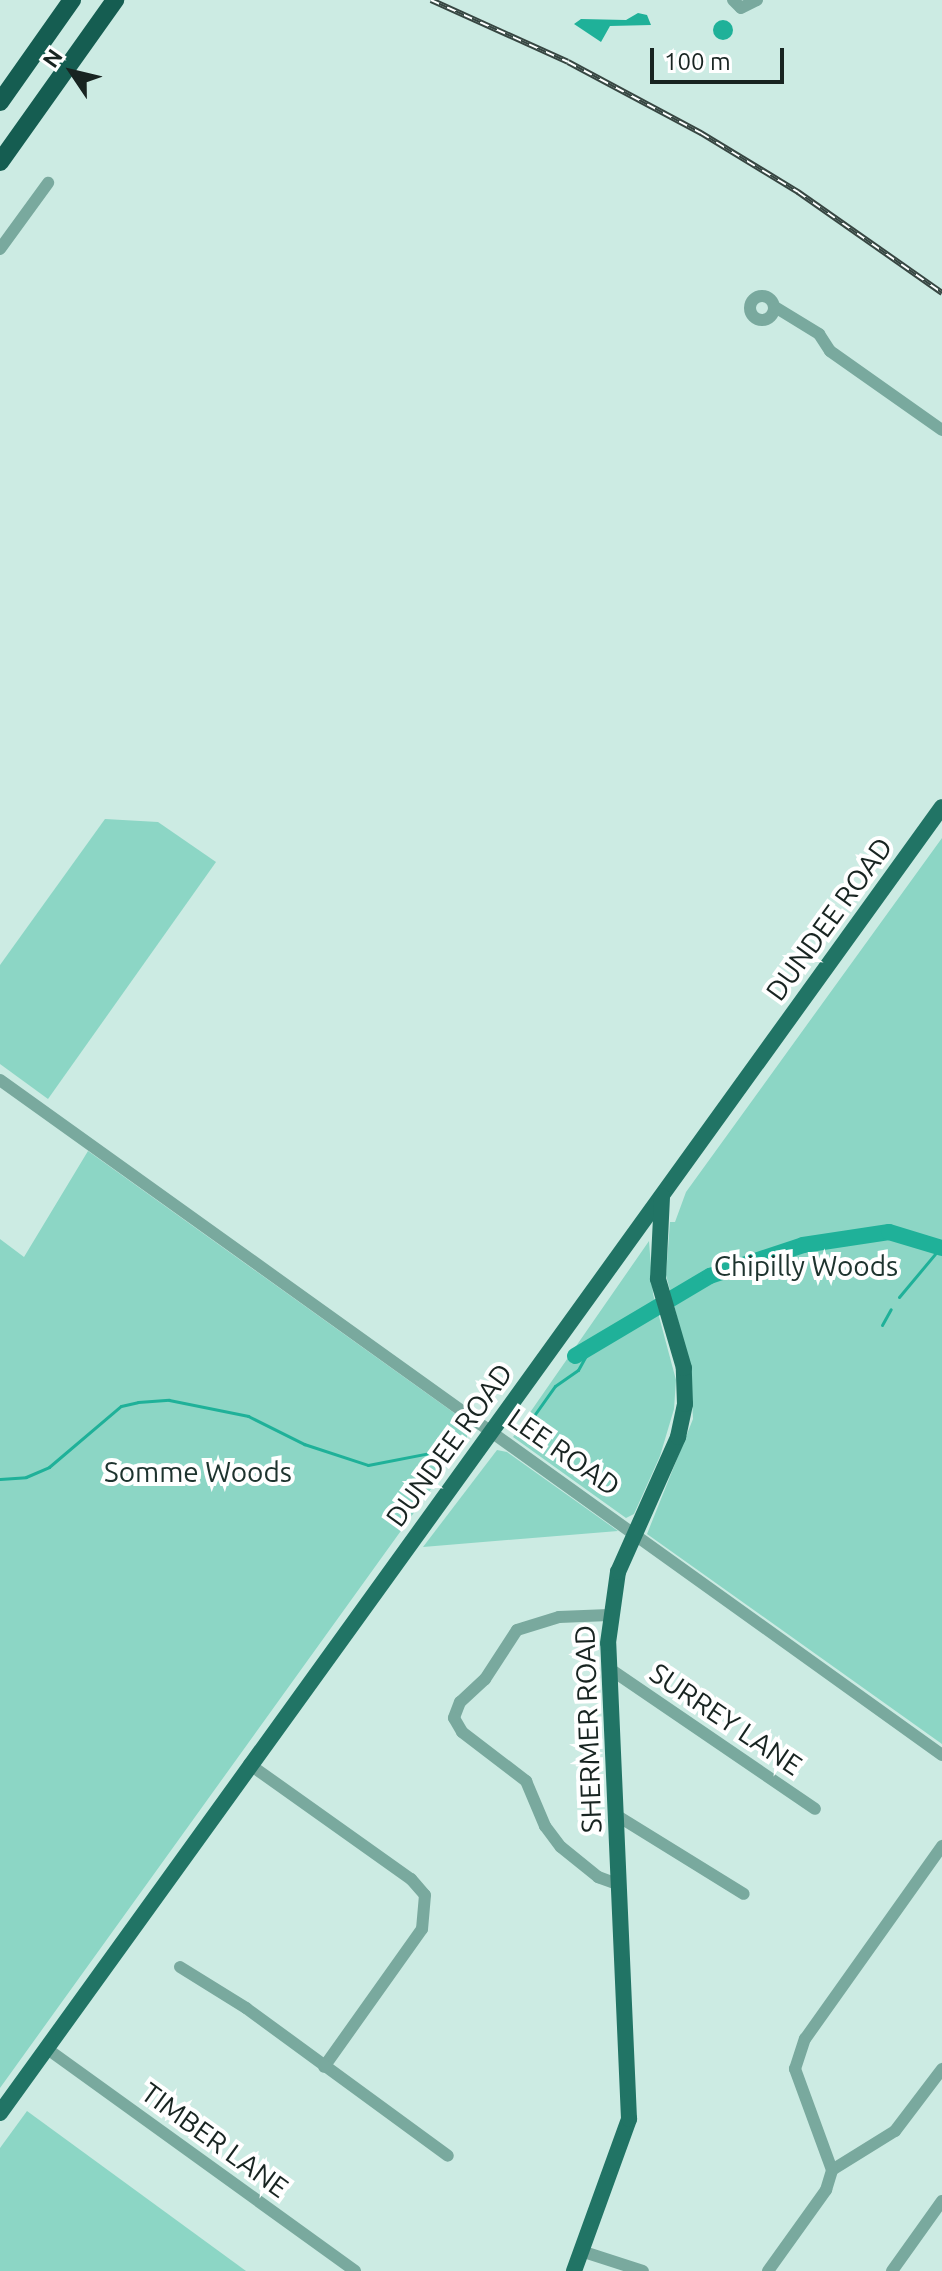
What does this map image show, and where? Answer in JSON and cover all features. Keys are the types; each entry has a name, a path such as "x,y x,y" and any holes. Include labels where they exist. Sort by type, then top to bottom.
{"highway":[{"path":"0,102 72,0"},
{"path":"0,162 115,0"}],"main road":[{"name":"DUNDEE ROAD","path":"0,2113 942,807"},
{"name":"SHERMER ROAD","path":"574,2271 629,2119 609,1615 618,1572 678,1437 685,1404 684,1368 660,1290 663,1194"}],"street":[{"path":"733,0 741,8 757,0"},
{"path":"0,249 48,183"},
{"path":"775,307 819,334 834,354 942,430"},
{"name":"LEE ROAD","path":"0,1080 635,1532 942,1755"},
{"path":"609,1615 559,1617 517,1630 485,1679 460,1702 454,1718 462,1732 526,1781 545,1826 561,1847 598,1877 620,1885"},
{"name":"SURREY LANE","path":"610,1669 815,1809"},
{"path":"249,1764 411,1879 425,1895 422,1929 324,2067"},
{"path":"616,1815 744,1894"},
{"path":"768,2271 826,2190 832,2170 801,2095 795,2069 800,2054 837,1990 942,1846"},
{"path":"180,1967 246,2008 448,2156"},
{"name":"TIMBER LANE","path":"46,2048 355,2271"},
{"path":"832,2170 895,2131 942,2069"},
{"path":"892,2271 942,2201"},
{"path":"581,2251 643,2271"}],"green space":[{"path":"105,819 158,822 216,862 48,1099 0,1064 0,965"},
{"name":"Chipilly Woods","path":"942,838 942,1744 647,1534 693,1419 690,1366 666,1275 670,1222 675,1222 686,1192"},
{"name":"Somme Woods","path":"88,1151 457,1415 467,1423 467,1439 0,2088 0,1239 24,1257"},
{"path":"649,1241 653,1294 676,1380 674,1409 660,1456 634,1514 626,1518 513,1437"},
{"path":"497,1450 507,1452 618,1531 423,1547"},
{"path":"27,2111 246,2271 0,2271 0,2148"}],"shaded area":[{"path":"638,13 647,15 651,25 610,26 601,42 574,24 581,19 626,20"},
{"path":"723,20 730,23 733,30 730,37 723,40 716,37 713,30 716,23"}],"waterway":[{"path":"575,1356 710,1276 803,1245 889,1232 942,1248"},
{"path":"899,1297 940,1248"},
{"path":"882,1325 891,1309"},
{"path":"523,1431 555,1386 578,1370 594,1341"},
{"path":"0,1479 26,1477 49,1467 121,1406 138,1402 169,1400 248,1416 304,1444 368,1465 445,1450 458,1435"}],"railway":[{"path":"431,0 568,62 701,133 798,192 942,293"}]}
